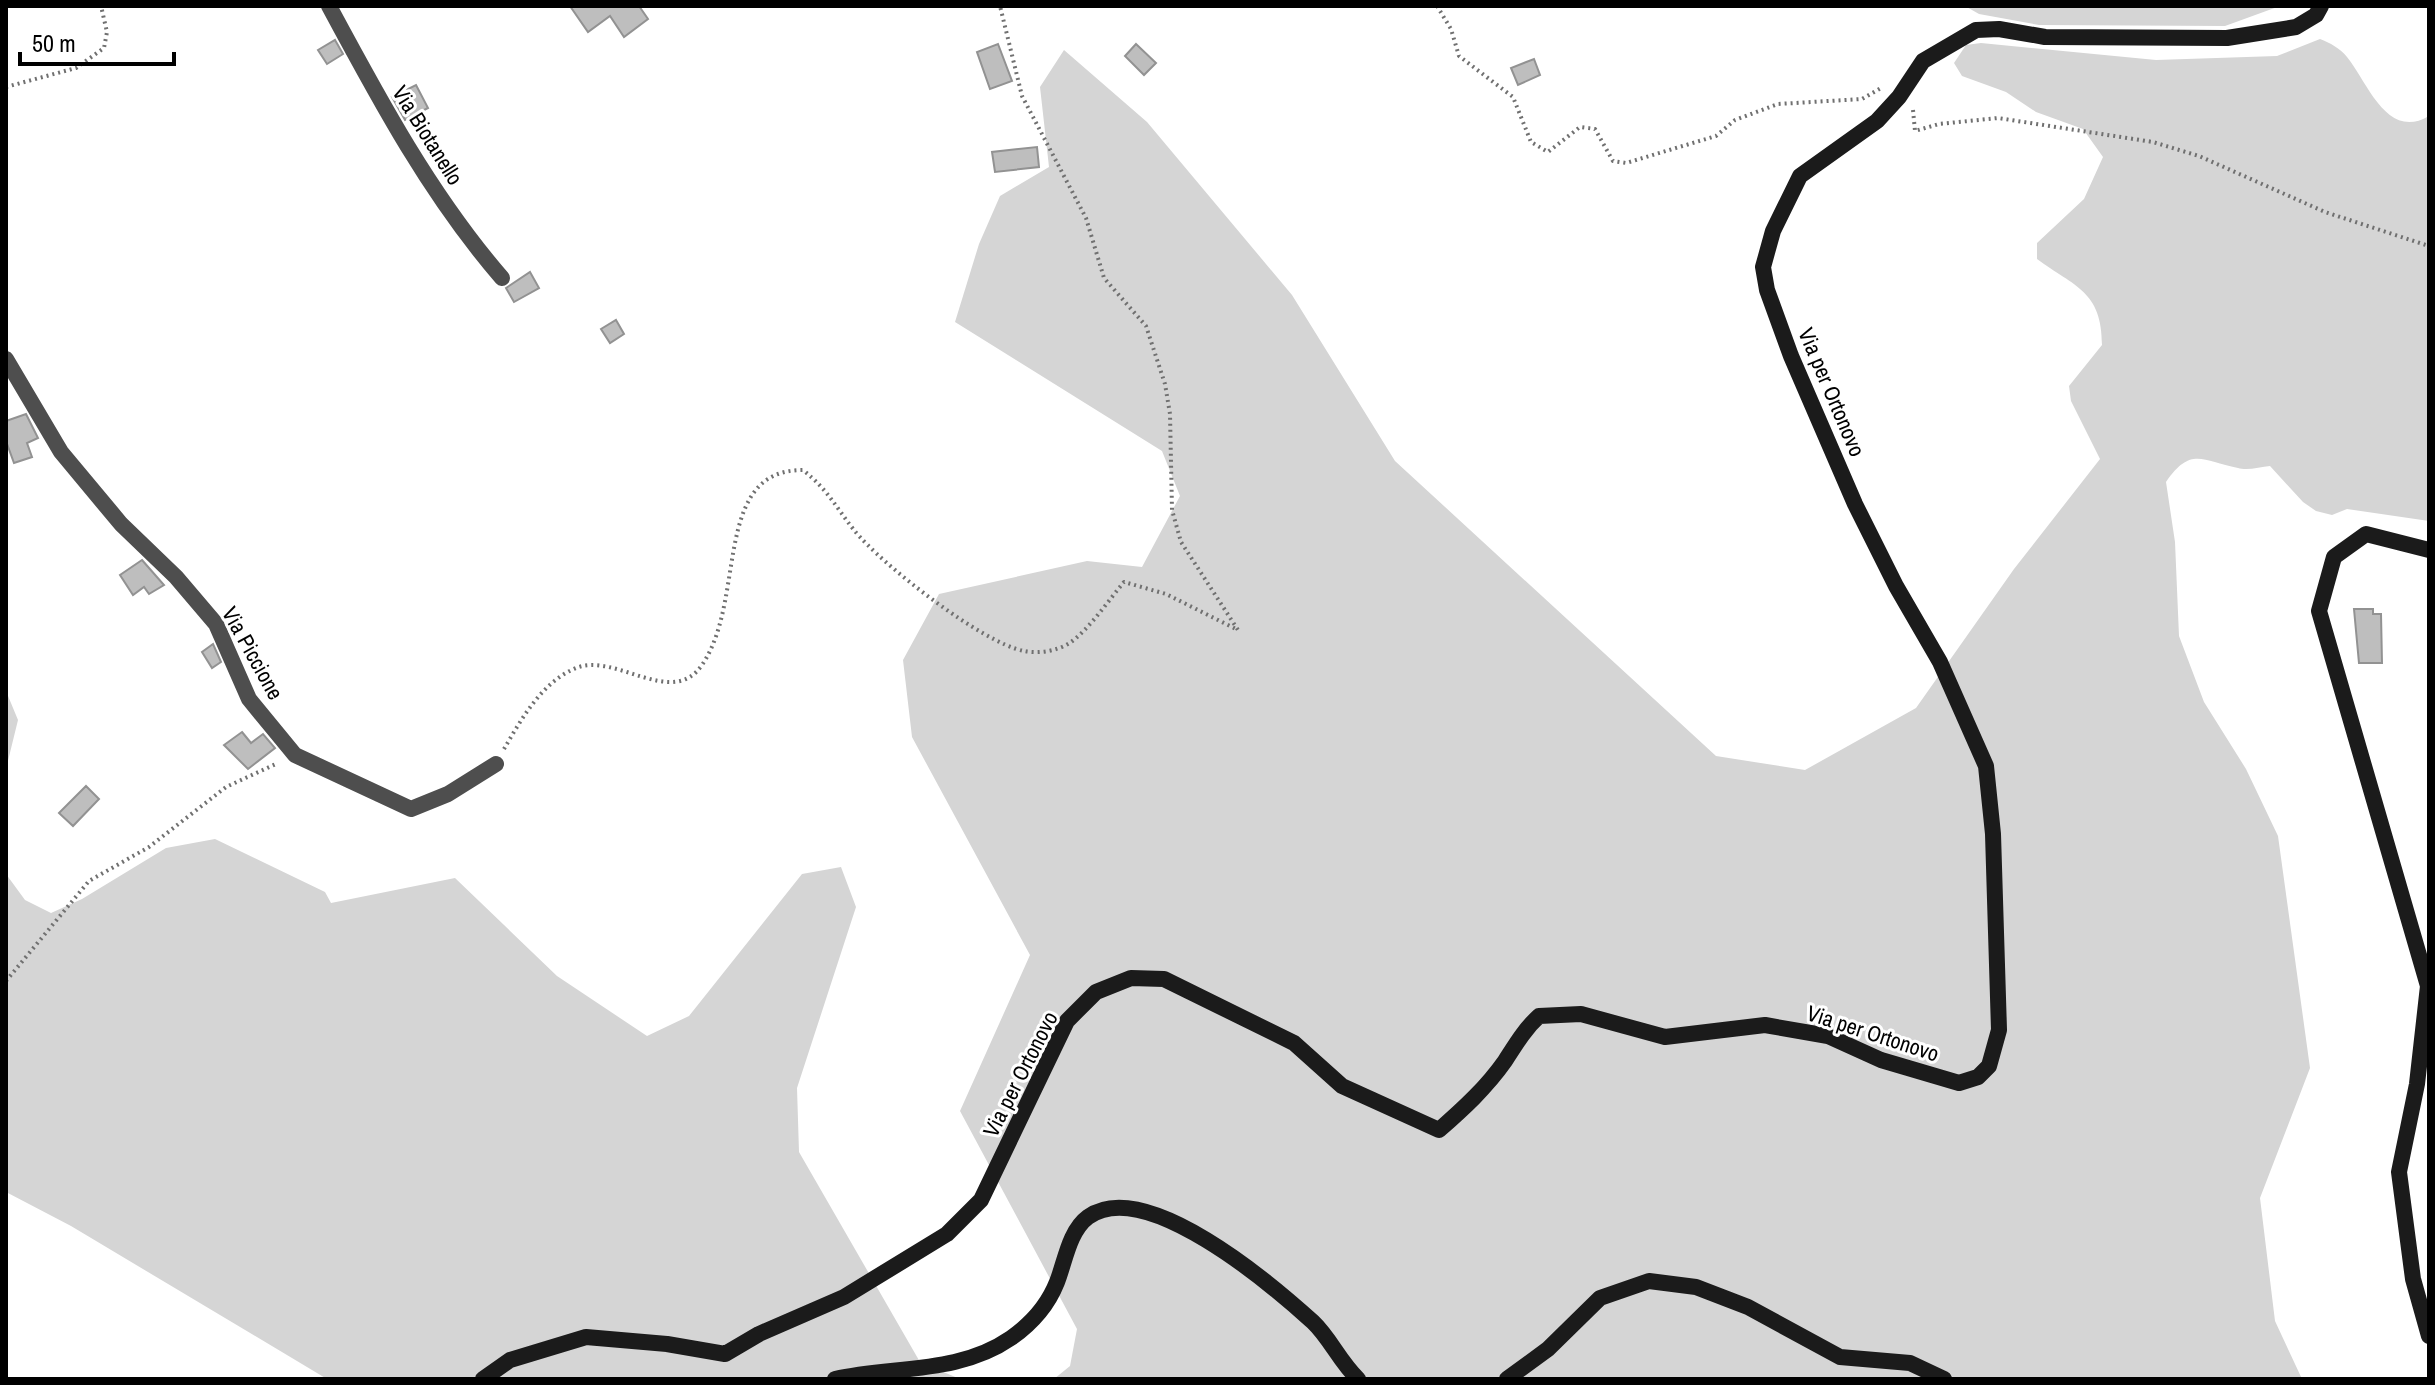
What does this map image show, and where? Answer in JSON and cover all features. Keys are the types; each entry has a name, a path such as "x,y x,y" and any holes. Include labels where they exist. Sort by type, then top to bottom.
{"street":[{"name":"Via Biotanello","path":"329,6 398,134 455,218 502,278"},
{"name":"Via per Ortonovo","path":"483,1379 510,1360 586,1337 667,1344 725,1354 759,1334 844,1297 895,1267 947,1234 981,1200 1067,1021 1096,992 1131,978 1164,979 1294,1043 1342,1086 1439,1130 1472,1101 1505,1061 1522,1032 1539,1016 1581,1014 1665,1037 1765,1025 1828,1036 1881,1060 1959,1083 1978,1077 1989,1066 1999,1030 1993,834 1986,766 1940,662 1896,586 1855,504 1791,356 1767,290 1763,267 1773,231 1800,176 1877,121 1899,97 1923,61 1976,30 1999,29 2045,37 2227,38 2296,27 2316,15 2321,6"},
{"name":"Via Piccione","path":"6,359 61,452 121,524 176,577 216,624 249,699 295,755 411,809 448,794 496,764"},
{"path":"2429,550 2366,534 2334,557 2319,611 2428,986 2417,1084 2399,1172 2413,1279 2429,1336"},
{"path":"835,1379 867,1372 959,1364 1011,1338 1043,1309 1057,1283 1066,1250 1087,1218 1115,1205 1165,1219 1219,1245 1315,1324 1343,1364 1358,1379"},
{"path":"1507,1379 1548,1349 1600,1298 1649,1281 1696,1287 1748,1307 1840,1357 1910,1363 1944,1379"}],"path":[{"path":"6,87 76,68 104,48 107,32 101,6"},
{"path":"496,764 522,718 550,683 576,668 593,664 619,668 654,681 685,681 701,666 724,616 742,520 755,490 781,470 803,470 829,491 855,531 898,571 997,641 1023,651 1050,652 1071,642 1124,582 1166,594 1238,630 1181,542 1172,510 1167,399 1146,326 1104,278 1086,218 1022,96 1000,6"},
{"path":"1437,6 1451,29 1459,56 1513,97 1531,142 1548,152 1580,127 1595,129 1613,161 1640,160 1716,136 1735,120 1778,104 1862,99 1890,80"},
{"path":"1912,103 1915,131 1939,124 1998,118 2153,142 2199,156 2325,212 2429,246"},
{"path":"6,981 89,881 149,847 226,787 295,755"}],"shaded area":[{"path":"1965,6 2280,6 2225,26 2039,25 1979,14"},
{"path":"2320,39 2344,54 2380,106 2390,115 2401,121 2414,122 2429,116 2429,521 2347,509 2332,515 2316,511 2303,502 2270,466 2242,469 2206,460 2190,460 2166,482 2175,542 2179,636 2204,702 2246,769 2278,836 2310,1068 2260,1198 2275,1321 2302,1379 1054,1379 1070,1366 1077,1329 960,1111 1030,955 912,737 903,660 939,594 1087,561 1142,567 1180,496 1162,451 955,322 979,244 1000,196 1049,167 1040,87 1064,50 1147,122 1292,295 1395,461 1716,756 1805,770 1916,708 2014,569 2100,459 2071,401 2069,386 2102,345 2097,313 2084,292 2037,259 2037,243 2084,199 2103,157 2083,129 2036,112 2006,92 1962,76 1954,63 1966,45 1981,43 2156,60 2277,56"},
{"path":"6,691 18,720 6,769"},
{"path":"215,839 325,892 331,903 455,878 557,976 647,1036 689,1016 802,874 841,867 856,907 797,1088 799,1152 920,1362 960,1379 327,1379 71,1226 6,1192 6,874 25,900 51,913 82,899 166,848"}],"building":[{"path":"570,6 639,6 648,19 624,37 610,16 588,32"},
{"path":"335,40 343,54 327,64 318,50"},
{"path":"998,44 1012,81 990,89 977,52"},
{"path":"1136,44 1156,63 1144,75 1125,56"},
{"path":"1534,59 1540,75 1518,85 1511,68"},
{"path":"416,85 428,108 405,120 392,97"},
{"path":"1037,147 1039,167 995,172 992,152"},
{"path":"530,272 539,288 514,302 506,288"},
{"path":"616,320 624,334 610,343 601,329"},
{"path":"26,414 38,438 27,443 32,457 14,463 6,441 6,421"},
{"path":"142,560 164,585 149,594 144,587 133,595 120,575"},
{"path":"2354,609 2373,609 2373,614 2381,614 2382,663 2359,663"},
{"path":"213,644 221,662 212,668 202,652"},
{"path":"242,732 251,743 263,734 275,748 248,769 224,745"},
{"path":"86,786 99,799 73,826 59,813"}]}
